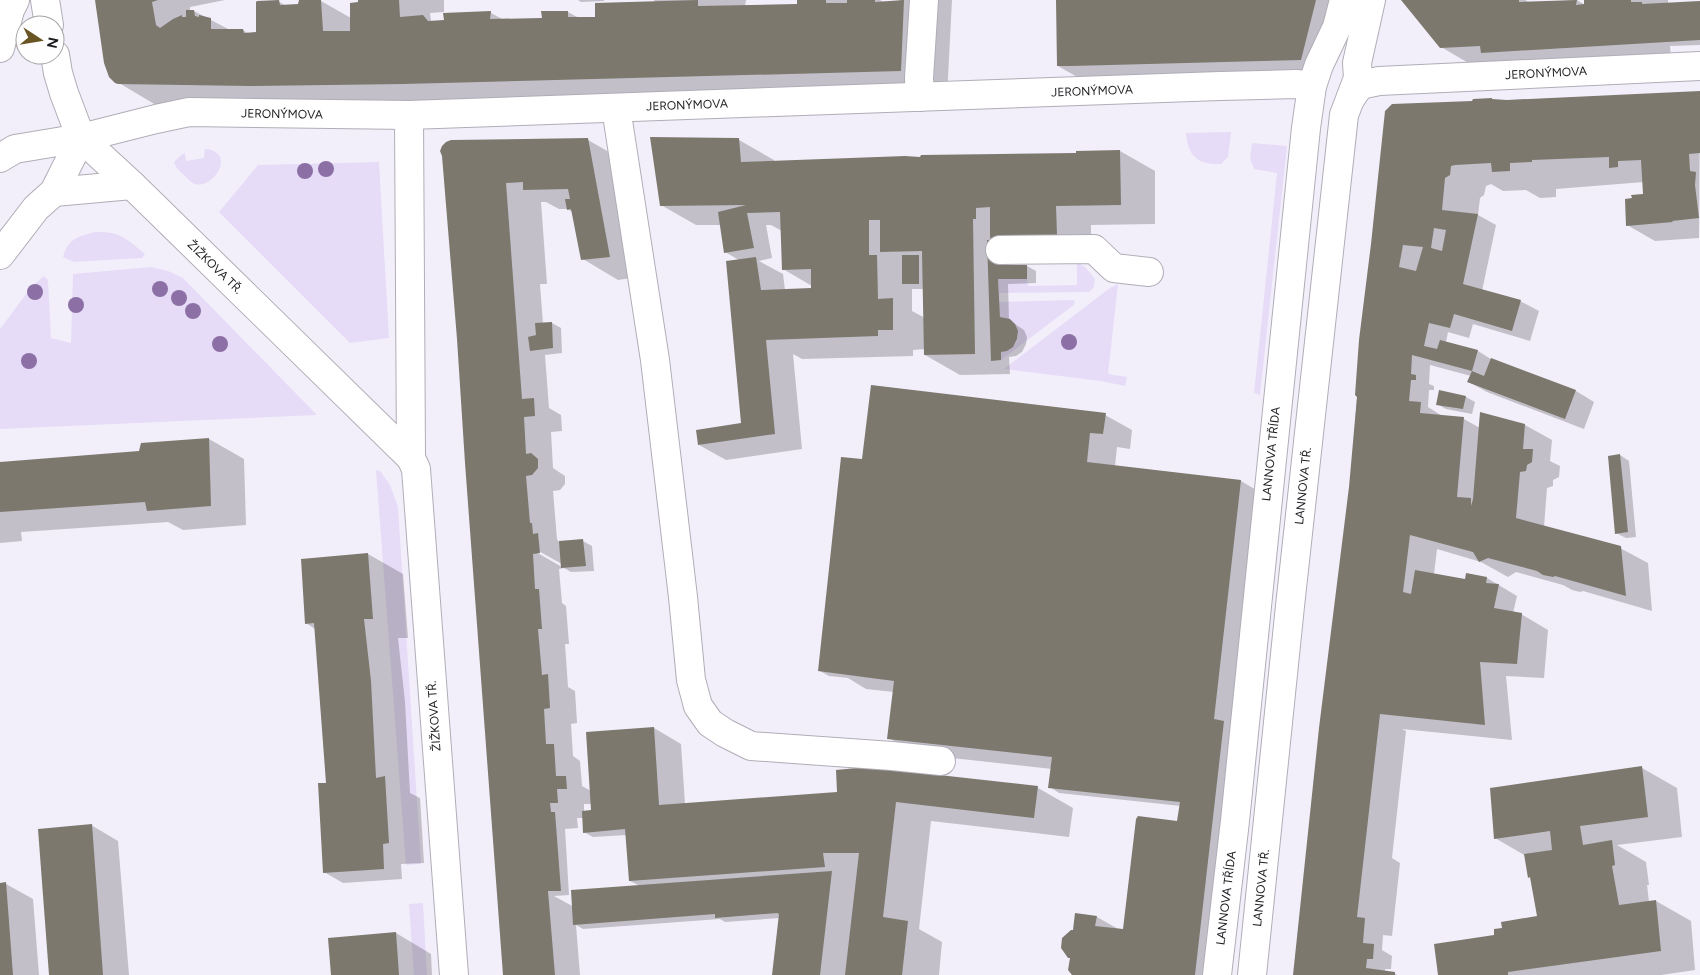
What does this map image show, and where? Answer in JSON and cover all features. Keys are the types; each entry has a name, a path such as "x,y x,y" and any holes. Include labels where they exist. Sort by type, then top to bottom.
{"street":[{"path":"0,48 10,10 15,0"},
{"path":"45,0 47,15"},
{"path":"920,97 919,78 924,0"},
{"path":"1344,0 1337,27 1348,54 1359,53 1364,68 1392,80"},
{"name":"LANNOVA TŘ.","path":"1252,975 1340,144 1344,115 1358,78 1359,53 1371,0"},
{"name":"LANNOVA TŘÍDA","path":"1217,975 1224,820 1270,467 1306,128 1304,85 1319,66 1337,27"},
{"name":"ŽIŽKOVA TŘ.","path":"57,65 64,94 81,138 132,185 412,458"},
{"name":"JERONÝMOVA","path":"1392,80 1700,66"},
{"path":"1351,98 1360,85 1392,80"},
{"name":"JERONÝMOVA","path":"0,158 15,149 81,138 189,112 408,115 1304,85"},
{"path":"616,108 655,360 691,680 698,706 710,723 725,734 751,746 941,761"},
{"name":"ŽIŽKOVA TŘ.","path":"408,115 412,458 416,469 454,975"},
{"path":"0,255 36,208 54,192 81,138"},
{"path":"54,192 132,185"},
{"path":"1000,250 1094,249 1114,268 1149,272"},
{"path":"1224,820 1267,825"}],"shaded area":[{"path":"1231,132 1228,157 1221,164 1206,163 1196,158 1189,148 1186,133"},
{"path":"1252,143 1287,146 1260,395 1254,393 1277,173 1254,169 1250,158"},
{"path":"205,149 215,152 220,157 219,170 209,181 202,184 192,183 176,167 174,162 185,153 186,161 204,158"},
{"path":"379,162 389,338 350,343 219,212 258,165"},
{"path":"94,232 117,234 145,254 142,258 74,262 63,257 71,242 83,235"},
{"path":"1077,262 1085,267 1095,279 1094,287 1089,292 999,293 998,279 1027,279 1028,286 1077,285"},
{"path":"151,267 168,271 183,278 317,415 0,429 0,329 32,286 44,276 48,280 51,338 71,343 73,274"},
{"path":"1118,284 1108,374 1127,377 1125,386 1101,381 1004,369 1110,288"},
{"path":"1074,300 1075,304 1001,360 1001,352 1009,350 1014,346 1018,334 1014,323 1000,317 999,302"},
{"path":"376,470 380,471 390,485 398,507 421,864 406,865"},
{"path":"423,903 427,975 414,975 409,904"}],"building":[{"path":"95,0 158,0 152,2 156,25 160,28 182,15 182,17 186,17 186,10 194,10 195,16 211,18 211,29 243,29 244,33 256,32 257,1 279,0 280,5 298,4 299,0 321,0 323,31 350,31 350,3 358,2 358,0 399,0 400,17 423,15 428,21 444,20 443,13 491,11 490,19 542,18 541,11 568,11 568,17 595,17 595,3 698,0 698,6 797,4 797,0 826,0 826,3 847,3 847,0 875,0 875,2 904,0 901,71 403,84 250,86 118,84 109,77 104,63"},
{"path":"1056,0 1316,0 1301,60 1057,66"},
{"path":"1401,0 1519,0 1519,2 1577,0 1576,5 1584,4 1584,0 1631,0 1631,2 1642,2 1642,4 1700,1 1700,40 1481,53 1480,46 1440,48"},
{"path":"1700,91 1700,153 1689,154 1690,171 1696,172 1695,185 1699,218 1626,226 1625,199 1632,198 1631,195 1643,194 1641,160 1618,161 1618,167 1609,168 1609,157 1532,160 1532,162 1510,163 1510,171 1492,172 1491,163 1451,166 1450,175 1445,178 1442,210 1478,214 1463,284 1521,300 1512,331 1454,314 1450,328 1429,323 1424,346 1437,349 1440,340 1478,350 1472,371 1412,355 1411,374 1416,375 1416,380 1411,380 1409,401 1421,402 1420,413 1464,417 1457,497 1471,498 1471,506 1480,412 1525,424 1523,449 1533,449 1532,462 1527,465 1526,471 1520,472 1516,518 1621,546 1626,596 1555,576 1543,575 1537,571 1488,558 1479,562 1473,552 1410,535 1403,592 1411,594 1415,570 1465,579 1466,573 1487,577 1486,583 1499,584 1494,608 1522,613 1517,664 1480,662 1485,725 1380,714 1357,917 1365,918 1363,943 1374,944 1373,959 1367,959 1366,968 1395,972 1395,975 1293,975 1319,728 1349,487 1357,397 1355,395 1359,340 1385,111 1392,104 1472,101 1473,99 1492,98 1507,100","holes":["1434,228 1446,230 1442,251 1431,248","1403,245 1423,247 1416,271 1399,267"]},
{"path":"650,137 739,138 741,162 920,157 921,155 1076,153 1076,151 1120,150 1121,205 1056,206 1057,235 999,236 999,238 990,238 990,207 976,208 976,219 973,219 975,354 924,355 922,251 880,252 880,220 869,220 869,255 877,255 878,299 893,298 893,330 878,330 878,336 766,340 775,434 698,445 696,430 741,423 726,261 756,257 761,290 811,288 811,269 782,270 780,212 747,213 754,248 724,253 718,212 746,205 660,206"},
{"path":"588,138 610,257 581,260 571,209 567,210 565,199 570,199 568,189 523,190 523,182 506,183 522,399 534,398 535,416 524,417 526,454 531,453 538,459 538,468 532,475 526,476 530,523 532,523 533,534 538,533 540,553 533,554 535,589 539,589 542,629 538,629 542,675 548,674 550,708 544,709 546,744 554,744 556,776 566,776 567,789 557,789 558,803 550,803 551,812 555,812 561,891 548,891 555,975 503,975 457,339 442,156 440,151 446,142 451,140"},
{"path":"987,240 997,240 998,265 1027,265 1027,279 998,279 1000,317 1010,319 1018,331 1013,347 1001,352 1001,360 991,361"},
{"path":"902,255 919,255 919,284 902,284"},
{"path":"552,322 553,348 530,351 528,337 536,335 535,323"},
{"path":"1491,358 1576,390 1565,419 1467,382 1472,371 1484,376"},
{"path":"871,385 1106,413 1103,434 1090,433 1087,462 1241,480 1214,719 1224,721 1195,975 1072,975 1068,970 1070,958 1061,948 1062,938 1073,930 1075,913 1097,916 1095,926 1123,929 1136,819 1138,816 1177,821 1180,802 1048,788 1052,757 887,739 894,681 818,671 841,457 862,459"},
{"path":"1439,390 1466,396 1463,409 1436,405"},
{"path":"209,438 211,506 147,511 145,502 0,512 0,462 139,451 141,443"},
{"path":"1620,454 1628,532 1615,534 1608,456"},
{"path":"583,539 586,566 561,568 559,541"},
{"path":"368,553 373,619 364,619 371,681 376,778 385,776 389,843 383,844 384,869 323,873 318,783 326,783 314,623 305,624 301,559"},
{"path":"654,727 659,805 837,792 836,770 867,767 1038,786 1034,818 896,802 883,917 908,921 902,975 845,975 859,853 823,853 825,867 629,881 625,829 583,833 582,811 591,810 586,732"},
{"path":"1642,766 1648,817 1580,826 1583,845 1612,840 1615,865 1612,866 1619,905 1656,900 1661,951 1508,972 1508,975 1438,975 1434,944 1494,935 1494,929 1502,928 1501,922 1537,916 1524,854 1552,850 1550,831 1494,839 1490,788"},
{"path":"92,824 103,975 49,975 38,829"},
{"path":"832,871 820,975 772,975 779,914 777,913 715,918 715,914 573,925 571,890"},
{"path":"6,882 13,975 0,975 0,883"},
{"path":"396,932 399,975 331,975 328,938"}]}
